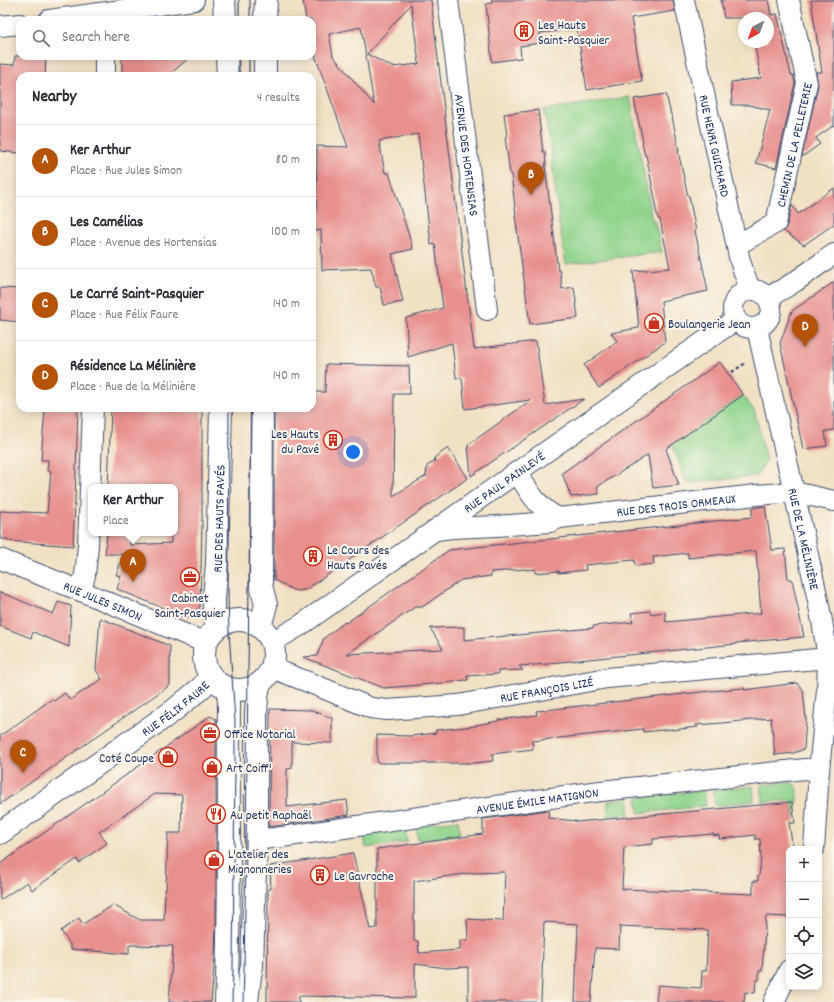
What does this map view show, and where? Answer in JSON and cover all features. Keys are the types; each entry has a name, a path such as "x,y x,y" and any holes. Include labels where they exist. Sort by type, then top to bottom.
{"street":[{"path":"106,16 194,0"},
{"path":"224,0 225,16"},
{"path":"265,16 266,0"},
{"name":"AVENUE DES HORTENSIAS","path":"448,0 487,310"},
{"name":"RUE HENRI GUICHARD","path":"684,0 740,261 758,294"},
{"name":"CHEMIN DE LA PELLETERIE","path":"737,245 776,223 807,83 789,0"},
{"path":"0,26 16,24"},
{"path":"104,72 105,60"},
{"path":"227,60 228,72"},
{"path":"265,60 265,72"},
{"path":"758,294 771,306 769,318 757,328 744,327 736,320 732,309 733,304 739,294 744,291 758,294 773,294 794,282 834,254"},
{"name":"RUE PAUL PAINLEVÉ","path":"266,634 301,625 517,472 736,320"},
{"name":"RUE DE LA MÉLINIÈRE","path":"757,328 794,492 828,658 827,690 814,846"},
{"path":"90,484 93,412"},
{"name":"RUE DES HAUTS PAVÉS","path":"211,636 217,564 220,412"},
{"path":"262,412 261,585 266,605 266,634"},
{"path":"517,472 537,503 551,515 559,518"},
{"name":"RUE DES TROIS ORMEAUX","path":"436,530 550,522 559,518 794,492 834,501"},
{"path":"81,591 85,575 88,536"},
{"name":"RUE JULES SIMON","path":"0,559 81,591 211,636"},
{"path":"226,1002 228,962 229,701 219,683 205,665 204,651 211,636 224,623 238,620 249,621 266,634 274,648 275,655 257,698 256,839 252,966 247,1002"},
{"name":"RUE FRANÇOIS LIZÉ","path":"266,676 303,680 371,708 387,710 458,705 607,678 828,658"},
{"path":"219,683 233,690 243,691 252,688 266,676"},
{"name":"RUE FÉLIX FAURE","path":"0,833 173,711 201,688 219,683"},
{"name":"AVENUE ÉMILE MATIGNON","path":"256,839 275,838 592,792 795,770 806,769 820,771"},
{"path":"774,1002 786,976"}],"green space":[{"path":"630,97 652,220 654,220 662,252 566,264 558,218 558,205 552,154 544,110"},
{"path":"743,395 755,412 766,461 756,476 687,483 672,444"},
{"path":"789,782 793,783 797,787 798,791 794,821 792,800 763,802 761,785"},
{"path":"753,786 754,801 715,806 713,790"},
{"path":"705,790 706,806 639,813 637,797"},
{"path":"629,798 629,814 608,816 608,801"},
{"path":"458,820 460,834 418,840 416,826"},
{"path":"405,828 407,842 366,848 364,834"}],"building":[{"path":"303,0 431,0 474,349 536,341 545,405 584,399 471,476 468,445 531,400 465,409 462,378 456,378 452,343 408,357 406,318 443,308 435,244 431,245 418,134 379,141 385,173 389,173 413,249 392,254 403,302 384,305 380,287 376,287 371,268 322,270 321,230 316,231 317,146 348,147 316,58 316,16 305,16","holes":["411,4 419,64 392,67 367,54","361,27 374,105 333,56 329,34"]},
{"path":"491,0 673,0 675,11 631,18 642,81 587,90 577,29 540,33 541,43 520,46 521,58 492,62 486,4 492,3"},
{"path":"721,0 768,0 770,12 738,12 738,18 724,18"},
{"path":"811,0 834,0 834,125 816,138 820,144 802,157 818,85 816,72 822,72"},
{"path":"774,14 777,14 791,75 793,75 795,83 776,168 756,163 770,110 749,105 732,105 731,82 761,78 755,48 774,48"},
{"path":"15,56 16,60 46,60 45,72 16,72 16,153 0,151 0,64 14,65"},
{"path":"122,60 186,60 173,72 122,72"},
{"path":"666,94 672,116 708,291 661,301 665,342 599,388 584,365 617,341 611,333 639,328 633,271 670,268 660,219 658,219 655,205 634,99"},
{"path":"538,110 543,152 545,152 545,166 558,270 560,270 562,289 574,287 578,318 530,324 505,137 507,136 504,114"},
{"path":"834,188 834,224 804,245 784,231 792,205 798,214"},
{"path":"834,282 834,430 825,431 827,446 803,449 780,343 792,311"},
{"path":"0,288 16,289 16,322 0,320"},
{"path":"720,362 743,395 666,449 679,485 653,488 648,455 597,487 599,494 571,497 562,473"},
{"path":"326,364 409,366 410,394 394,394 393,496 426,476 427,466 435,461 434,458 448,448 468,478 307,589 299,591 293,590 274,580 274,412 316,412 316,392 325,392"},
{"path":"45,412 78,412 73,546 8,541 8,539 0,539 0,511 47,513 51,471 47,471 48,460 41,460"},
{"path":"111,412 202,412 200,607 187,618 117,589 121,576 116,575 124,554 105,554 107,536 131,536 130,545 171,543 171,536 178,536 178,484 108,484"},
{"path":"765,506 772,550 785,549 788,579 792,579 804,637 519,666 523,670 498,671 498,674 467,676 468,680 454,682 384,688 303,657 317,656 324,638 449,550 752,517 752,508","holes":["756,551 761,613 666,622 665,612 651,614 650,611 631,613 633,622 593,626 593,628 464,640 464,627 430,628 443,649 347,654 415,607 422,607 461,580 491,576 491,572 535,569 535,573 559,571 558,573 586,570 585,565 634,560 636,566 654,564 653,557 688,553 688,558"]},
{"path":"0,592 53,614 58,602 71,606 69,647 33,632 31,638 0,626"},
{"path":"100,618 170,646 170,685 0,804 0,736 52,699 54,701 65,693 70,700 102,679 96,670"},
{"path":"797,683 803,690 806,720 804,749 794,753 775,755 771,718 696,725 698,727 672,730 643,732 643,729 532,741 533,749 492,754 493,761 474,763 377,763 377,735 410,736 436,733 436,730 476,726 498,720 537,715 536,711 701,692 744,688 744,690"},
{"path":"270,709 311,710 332,718 332,743 292,742 292,768 287,769 287,807 347,800 349,815 269,827"},
{"path":"210,716 216,719 216,927 211,1002 169,1002 173,946 129,945 129,954 70,949 70,944 61,931 79,918 83,924 113,905 140,920 164,920 168,833 181,833 182,795 155,794 99,832 107,843 79,863 77,859 32,890 27,882 0,900 0,864"},
{"path":"792,802 795,823 789,823 793,846 786,846 786,917 766,916 762,971 759,971 759,980 756,980 755,993 745,992 744,1002 656,1002 658,985 701,988 702,971 706,971 708,930 620,926 619,949 595,948 591,1002 575,1002 578,924 544,922 541,1002 468,1002 468,967 447,968 415,964 415,998 299,996 299,1002 267,1002 268,889 271,889 270,866 353,853 370,929 377,928 377,849 483,834 483,819 549,810 548,818 576,821","holes":["714,834 714,836 719,835 719,839 755,835 755,839 760,839 761,858 759,876 758,881 753,881 753,894 622,889 624,847 653,844 653,839","505,872 503,921 467,919 468,940 460,940 460,950 419,953 418,941 414,941 414,881 472,873"]}],"tram line":[{"path":"239,0 239,16"},
{"path":"250,0 250,16"},
{"path":"238,60 238,72"},
{"path":"249,60 249,72"},
{"path":"229,412 228,599 235,721 232,1002"},
{"path":"243,1002 251,412"}],"place":[{"name":"Les Hauts Saint-Pasquier","path":"524,31"},
{"name":"Les Camélias","path":"531,195"},
{"name":"Boulangerie Jean","path":"654,323"},
{"name":"Résidence La Mélinière","path":"805,347"},
{"name":"Les Hauts du Pavé","path":"333,440"},
{"name":"Le Cours des Hauts Pavés","path":"313,556"},
{"name":"Cabinet Saint-Pasquier","path":"190,577"},
{"name":"Ker Arthur","path":"133,582"},
{"name":"Office Notarial","path":"210,733"},
{"name":"Coté Coupe","path":"168,757"},
{"name":"Art Coiff'","path":"212,767"},
{"name":"Le Carré Saint-Pasquier","path":"23,773"},
{"name":"Au petit Raphaël","path":"216,814"},
{"name":"L'atelier des Mignonneries","path":"214,860"},
{"name":"Le Gavroche","path":"320,875"}]}
